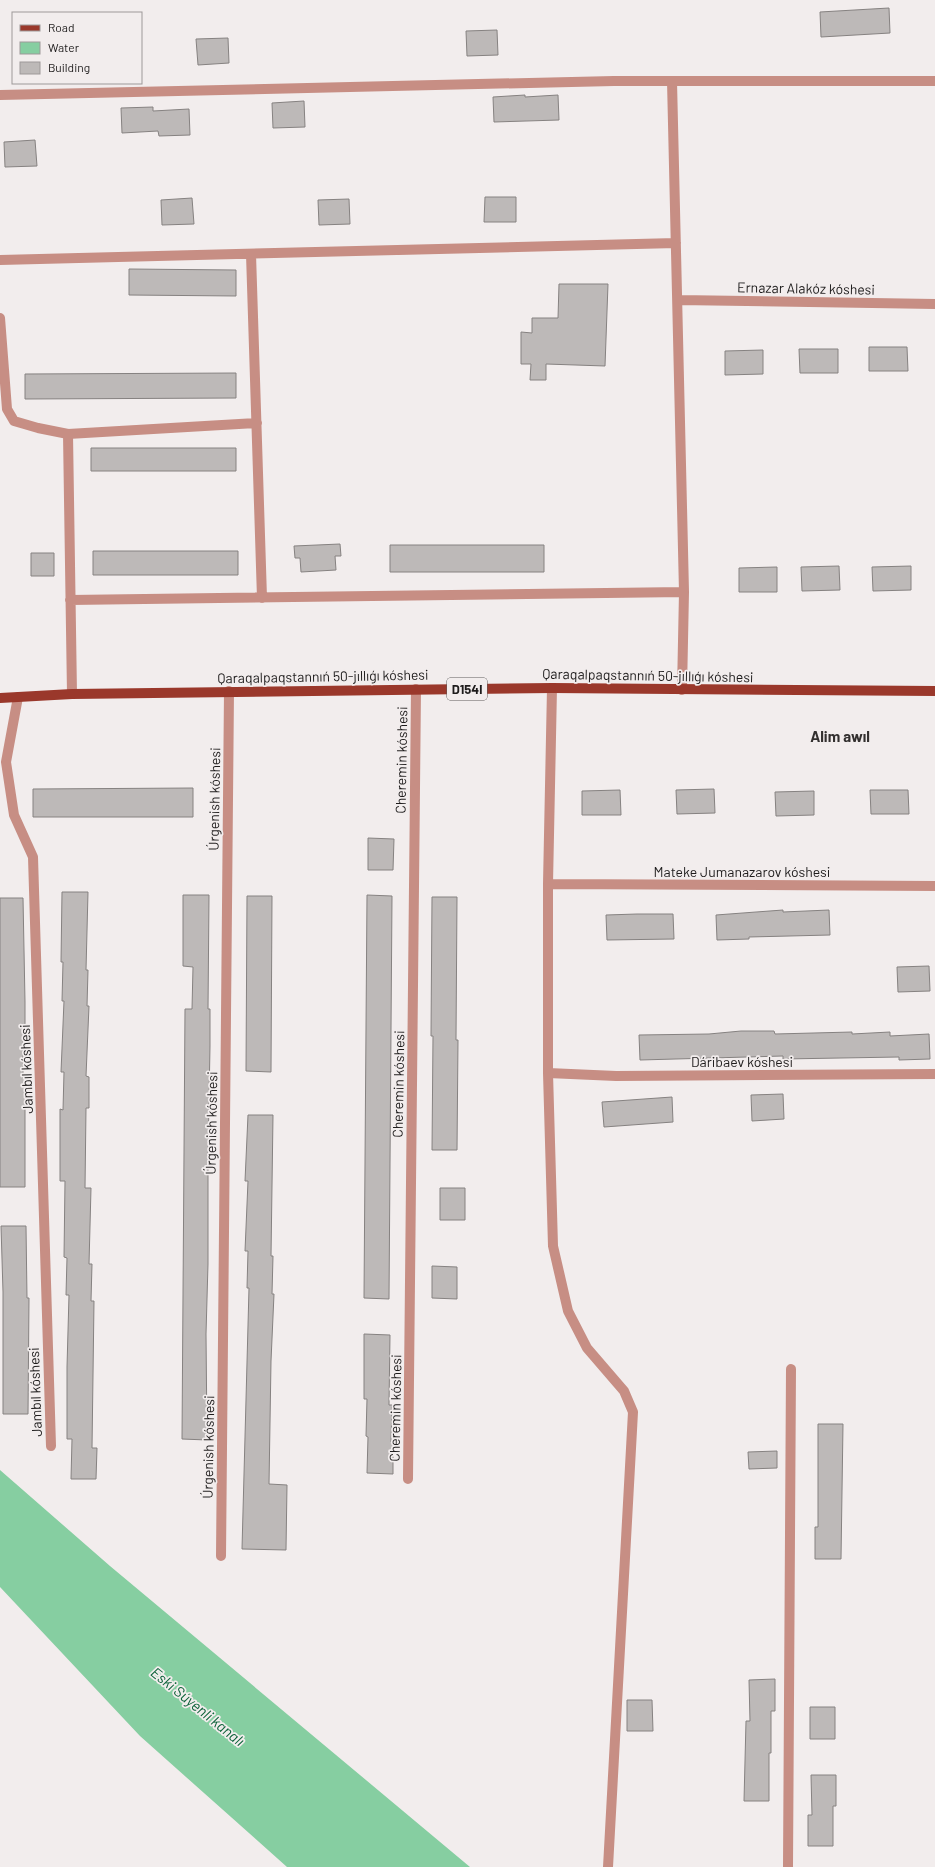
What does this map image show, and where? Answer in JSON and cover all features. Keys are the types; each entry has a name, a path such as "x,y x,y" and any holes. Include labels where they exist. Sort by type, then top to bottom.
{"main road":[{"name":"Qaraqalpaqstannıń 50-jıllıǵı kóshesi","path":"0,698 72,694 416,689 552,688 935,691"}],"street":[{"path":"672,81 684,592 682,690"},
{"path":"0,95 672,81 935,81"},
{"path":"0,260 676,243"},
{"path":"251,254 262,598"},
{"name":"Ernazar Alakóz kóshesi","path":"678,300 935,304"},
{"path":"0,318 7,409 14,421 68,434 257,423"},
{"path":"68,434 72,694"},
{"path":"70,600 684,592"},
{"path":"552,688 548,884 548,1073 553,1246 568,1311 587,1348 624,1391 634,1412 608,1867"},
{"name":"Cheremin kóshesi","path":"408,1479 416,689"},
{"name":"Úrgenish kóshesi","path":"221,1556 229,691"},
{"name":"Jambıl kóshesi","path":"18,697 6,762 14,815 34,857 51,1446"},
{"name":"Mateke Jumanazarov kóshesi","path":"548,884 935,886"},
{"name":"Dáribaev kóshesi","path":"548,1073 616,1076 935,1074"},
{"path":"788,1867 790,1369"}],"water":[{"name":"Eski Súyenli kanalı","path":"0,1470 110,1566 470,1867 287,1867 140,1736 0,1587"}],"building":[{"path":"889,8 890,33 821,37 820,12"},
{"path":"497,30 498,55 467,56 466,31"},
{"path":"228,38 229,63 198,65 196,39"},
{"path":"525,95 525,97 558,95 559,120 494,122 493,97"},
{"path":"304,101 305,127 273,128 272,103"},
{"path":"153,107 153,111 189,109 190,135 159,136 158,131 122,133 121,108"},
{"path":"35,140 37,166 5,167 4,142"},
{"path":"485,197 516,197 516,222 484,222"},
{"path":"192,198 194,224 162,225 161,200"},
{"path":"349,199 350,224 319,225 318,200"},
{"path":"129,269 236,270 236,296 129,295"},
{"path":"559,284 608,284 605,366 546,364 546,380 530,380 531,364 521,364 521,332 532,333 532,318 558,318"},
{"path":"869,347 907,347 908,371 869,371"},
{"path":"799,349 838,349 838,373 800,373"},
{"path":"763,350 763,374 725,375 725,351"},
{"path":"236,373 236,398 25,399 25,374"},
{"path":"91,448 236,448 236,471 91,471"},
{"path":"340,544 341,556 335,556 336,570 301,572 300,558 295,558 294,546"},
{"path":"390,545 544,545 544,572 390,572"},
{"path":"93,551 238,551 238,575 93,575"},
{"path":"31,553 54,553 54,576 31,576"},
{"path":"839,566 840,590 802,591 801,567"},
{"path":"911,566 911,590 873,591 872,567"},
{"path":"777,567 777,592 739,592 739,568"},
{"path":"193,788 193,817 33,817 33,789"},
{"path":"714,789 715,813 677,814 676,790"},
{"path":"620,790 621,815 582,815 582,791"},
{"path":"870,790 908,790 909,814 871,814"},
{"path":"814,791 814,815 776,816 775,792"},
{"path":"368,838 394,839 393,870 368,870"},
{"path":"62,892 88,892 86,970 88,970 87,1006 89,1006 86,1076 89,1077 89,1108 86,1108 85,1188 91,1188 89,1264 92,1264 91,1301 94,1301 92,1448 97,1448 96,1479 71,1479 72,1439 67,1439 69,1295 66,1295 67,1258 64,1257 65,1181 60,1181 60,1109 63,1110 64,1072 61,1072 64,1001 62,1001 63,962 61,962"},
{"path":"183,895 209,895 208,1009 210,1009 210,1046 206,1334 207,1440 182,1439 185,1009 192,1009 193,967 183,966"},
{"path":"367,895 392,896 389,1299 364,1298"},
{"path":"247,896 272,896 271,1072 246,1071"},
{"path":"432,897 457,897 457,1150 432,1150"},
{"path":"0,898 23,898 25,1002 23,1078 25,1078 25,1187 0,1187"},
{"path":"783,910 783,912 829,910 830,935 749,937 749,939 717,940 716,915"},
{"path":"673,914 674,939 607,940 606,915"},
{"path":"929,966 930,991 898,992 897,967"},
{"path":"741,1031 774,1031 775,1034 852,1032 852,1034 890,1032 890,1036 929,1034 930,1059 899,1060 899,1057 783,1059 783,1056 640,1060 639,1035 709,1034"},
{"path":"783,1094 784,1119 752,1121 751,1095"},
{"path":"672,1097 673,1122 604,1127 602,1102"},
{"path":"248,1115 273,1115 271,1256 273,1256 272,1294 274,1294 271,1361 269,1484 287,1485 286,1550 242,1549 249,1288 247,1288 248,1251 245,1251 248,1181 245,1181"},
{"path":"440,1188 465,1188 465,1220 440,1220"},
{"path":"1,1226 26,1226 27,1298 29,1298 28,1414 3,1414 3,1292"},
{"path":"432,1266 457,1267 457,1299 432,1298"},
{"path":"364,1334 390,1335 389,1405 392,1405 391,1442 393,1442 393,1474 367,1473 368,1437 366,1436 367,1399 364,1399"},
{"path":"818,1424 843,1424 841,1559 815,1559 815,1527 818,1527"},
{"path":"777,1451 777,1468 749,1469 748,1452"},
{"path":"775,1679 775,1711 771,1711 769,1801 744,1801 746,1721 750,1721 749,1680"},
{"path":"627,1700 652,1700 653,1731 627,1731"},
{"path":"810,1707 835,1707 835,1739 810,1739"},
{"path":"811,1775 836,1775 836,1806 833,1806 833,1846 808,1846 808,1815 812,1815"}],"district":[{"name":"Alim awıl","path":"840,736"}]}
